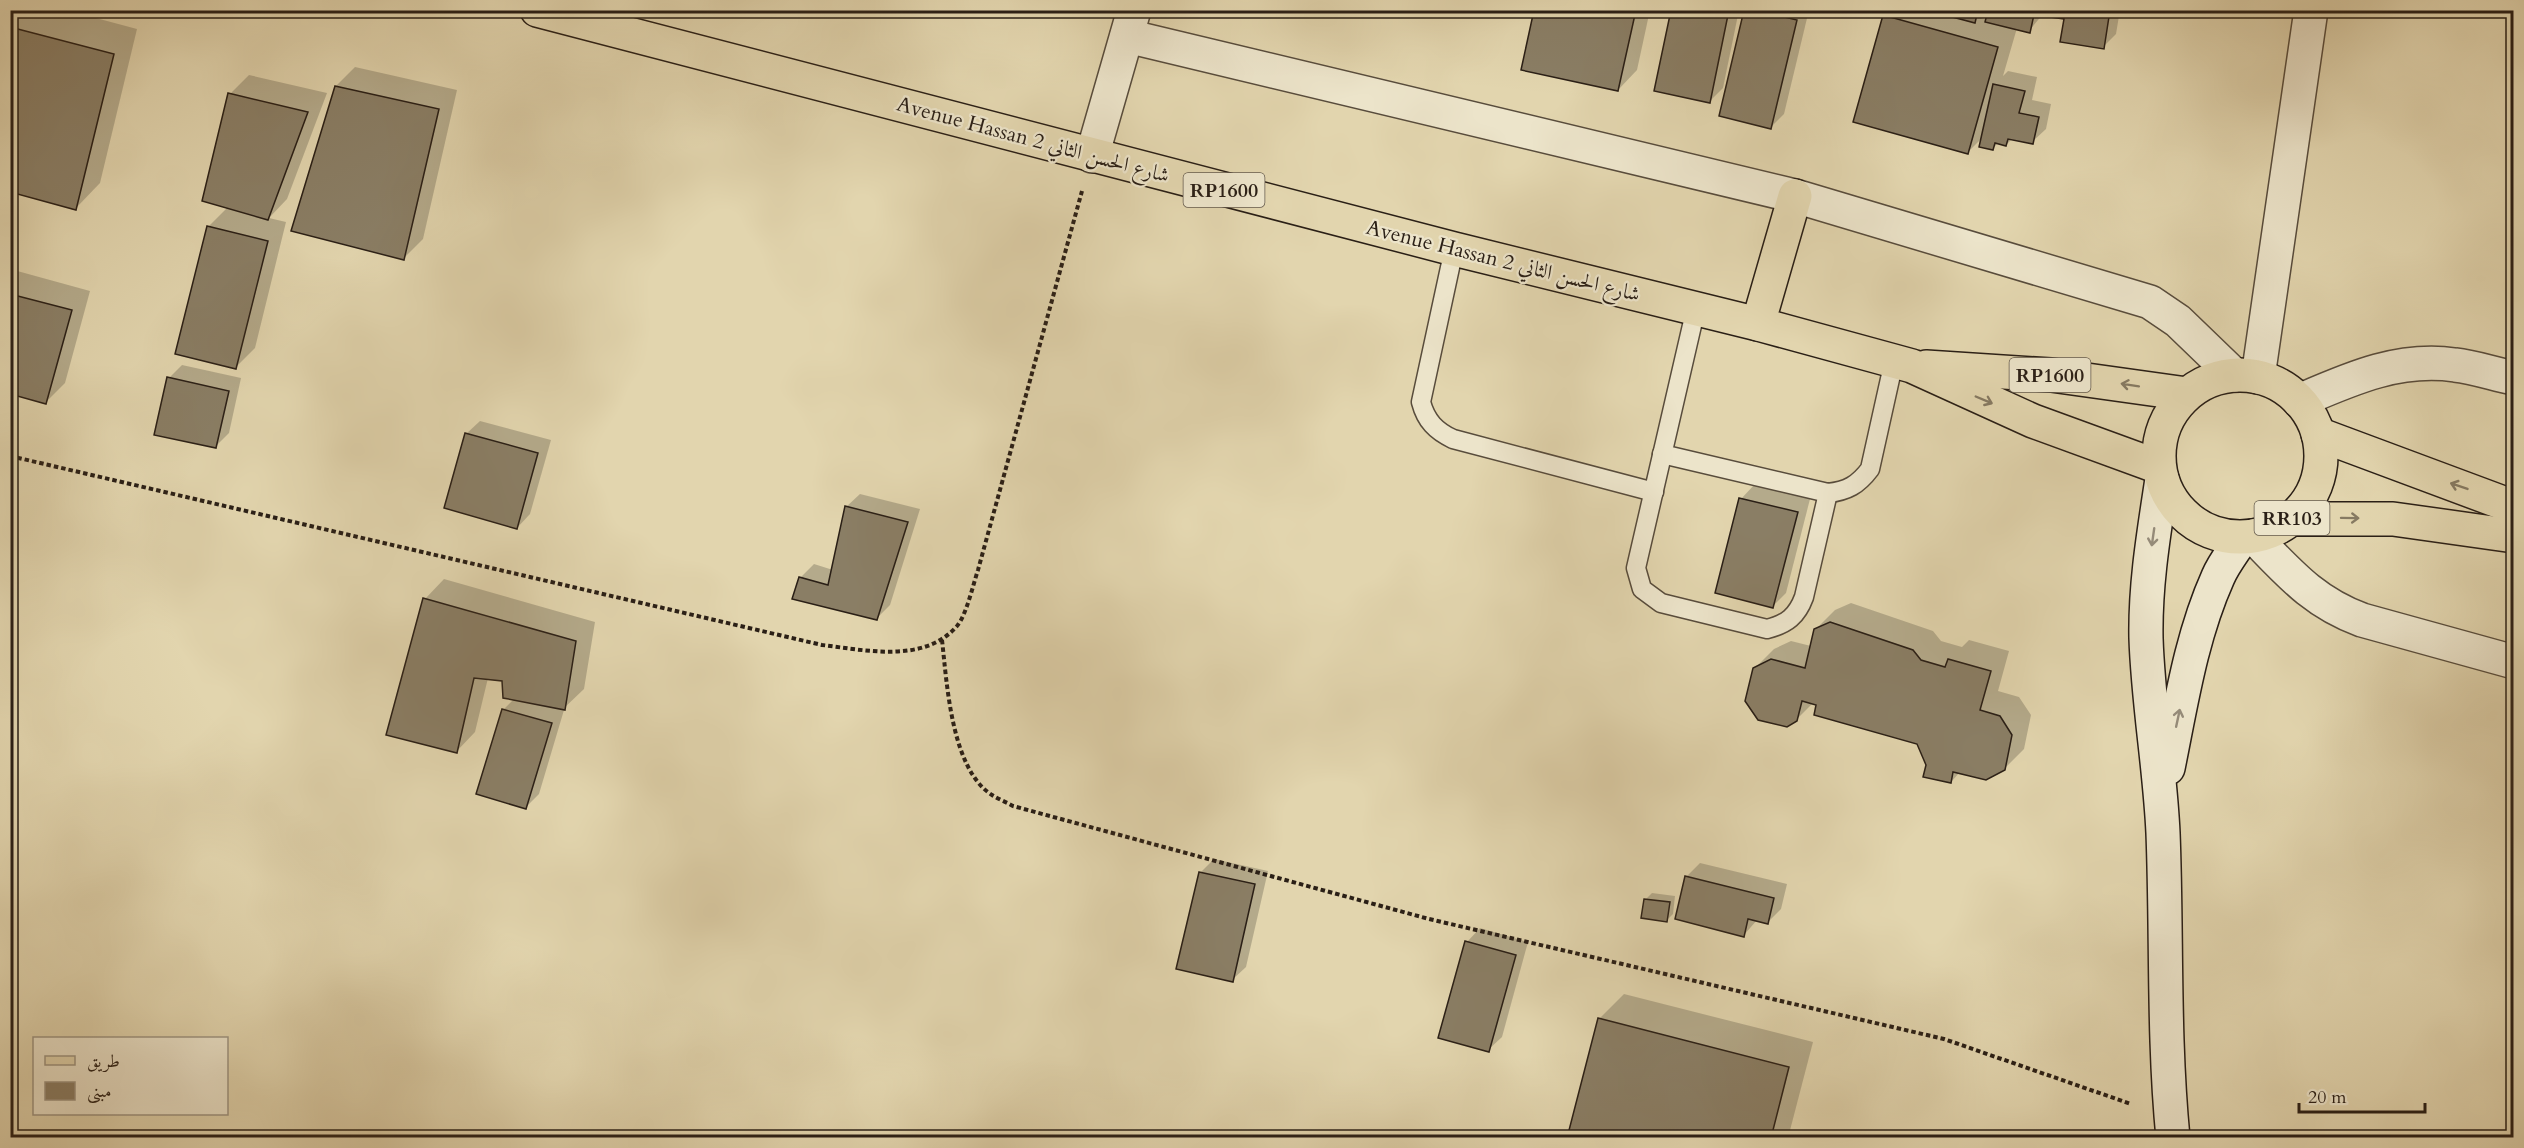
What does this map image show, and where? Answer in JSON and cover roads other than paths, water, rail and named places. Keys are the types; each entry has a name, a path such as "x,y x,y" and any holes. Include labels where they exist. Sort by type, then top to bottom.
{"main road":[{"name":"Avenue Hassan 2 شارع الحسن الثاني","path":"537,10 1092,156 1758,324 1903,364 2160,473"},
{"path":"1758,324 1795,196"},
{"name":"Avenue Hassan 2 شارع الحسن الثاني","path":"1903,364 2051,375 2187,394"},
{"name":"RR103","path":"2246,376 2280,386 2299,401 2311,416 2318,434 2322,458 2318,480 2307,501 2292,519 2274,531 2247,537 2215,533 2192,522 2173,503 2160,473 2160,439 2170,415 2187,394 2209,382 2246,376"},
{"path":"2318,434 2514,507"},
{"name":"RR103","path":"2292,519 2393,519 2514,536"}],"street":[{"path":"1092,156 1131,23 1795,196 2150,302 2178,321 2246,376 2311,10"},
{"path":"2299,401 2360,375 2407,363 2456,365 2514,378"},
{"name":"RR103","path":"2160,473 2146,600 2146,640 2162,796 2165,873 2166,1059 2172,1128"},
{"path":"2247,537 2302,586 2340,612 2514,662"},
{"name":"RR103","path":"2162,796 2193,650 2205,613 2219,576 2247,537"}],"lane":[{"path":"1454,249 1421,402 1430,423 1440,433 1453,439 1654,492"},
{"path":"1696,308 1636,567 1642,589 1661,603 1767,629 1790,620 1799,610 1804,597 1828,493"},
{"path":"1662,454 1828,493 1852,487 1862,480 1870,469 1903,364"}]}
